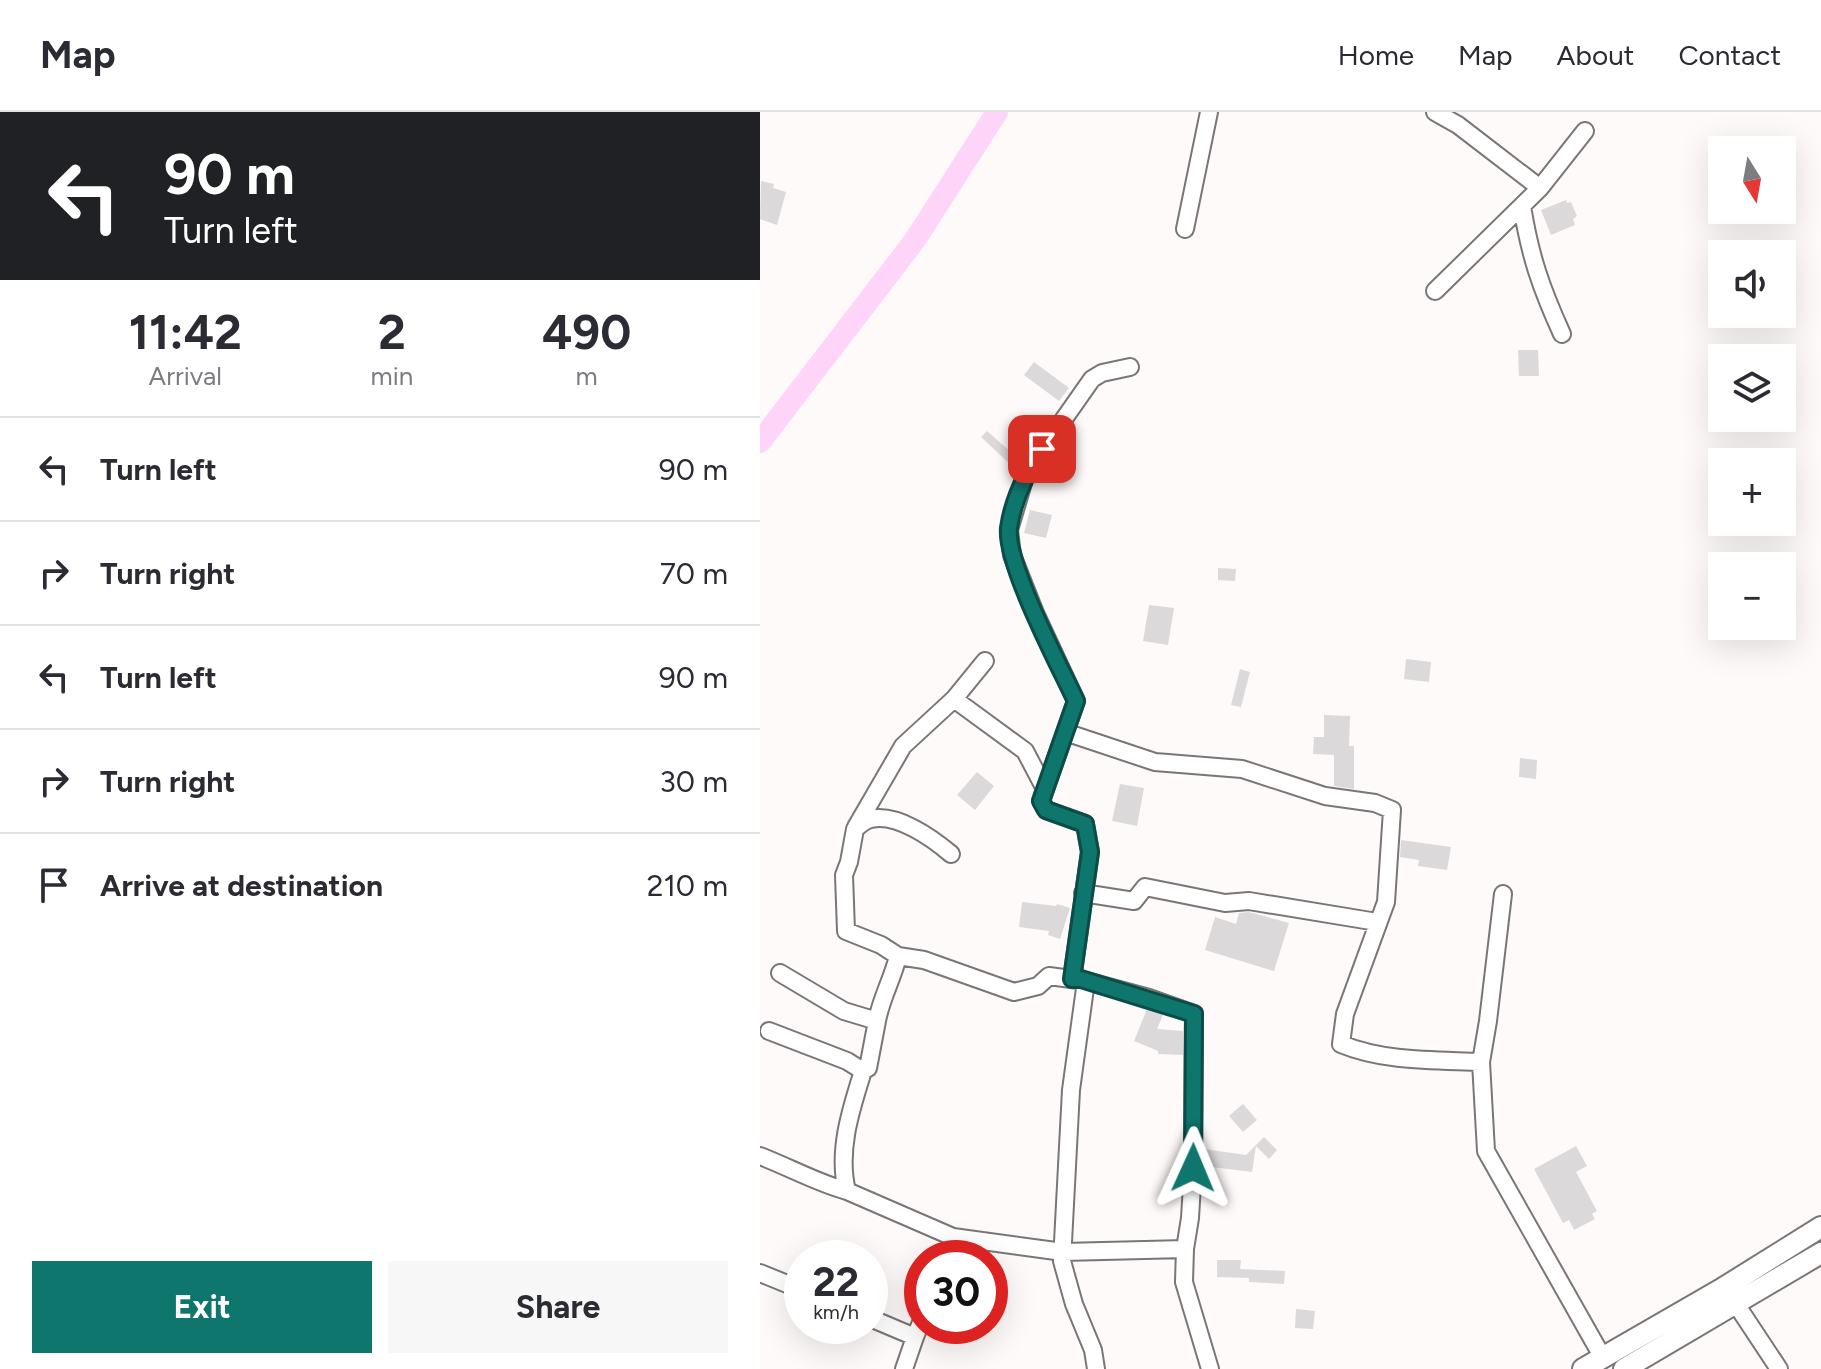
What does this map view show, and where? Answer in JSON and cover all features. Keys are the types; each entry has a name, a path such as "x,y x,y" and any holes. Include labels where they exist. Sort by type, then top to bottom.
{"main road":[{"path":"1583,1369 1821,1227"},
{"path":"1624,1369 1821,1253"}],"street":[{"path":"1185,229 1209,112"},
{"path":"1435,112 1458,125 1540,188"},
{"path":"1435,291 1540,188 1585,131"},
{"path":"1522,206 1529,254 1562,334"},
{"path":"1096,1369 1093,1350 1063,1271 1078,951 1090,852 1085,824 1046,810 1041,801 1076,701 1012,555 1009,530 1026,473 1092,379 1102,373 1130,367"},
{"path":"985,661 954,699 903,746 855,829 844,875 846,931 881,945 898,956 924,960 1014,992 1038,986 1049,976 1079,980 1149,998 1194,1014 1193,1168 1184,1282 1210,1369"},
{"path":"954,699 1025,751 1045,789"},
{"path":"1065,732 1155,762 1242,769 1325,796 1375,803 1392,810 1386,902 1345,1014 1341,1044 1358,1052 1481,1062"},
{"path":"855,829 872,819 884,818 928,837 951,854"},
{"path":"1083,893 1134,901 1145,887 1225,903 1249,901 1377,922"},
{"path":"1503,894 1481,1062 1486,1151 1603,1358"},
{"path":"847,1191 842,1172 848,1122 863,1071 868,1068 879,1008 893,979 898,956"},
{"path":"780,973 844,1011 877,1021"},
{"path":"769,1031 847,1061 863,1071"},
{"path":"760,1156 953,1237 1063,1252 1185,1249"},
{"path":"760,1273 784,1283"},
{"path":"1736,1304 1779,1369"},
{"path":"904,1369 913,1344"}],"building":[{"path":"761,181 774,184 773,188 786,192 777,225 760,219"},
{"path":"1566,200 1567,203 1571,202 1577,216 1573,219 1575,225 1551,235 1541,210"},
{"path":"1518,350 1538,350 1539,376 1519,376"},
{"path":"1034,362 1069,388 1059,401 1024,375"},
{"path":"987,431 1020,460 1013,467 981,437"},
{"path":"1030,510 1052,515 1046,538 1024,533"},
{"path":"1218,568 1236,569 1235,581 1218,580"},
{"path":"1149,605 1174,608 1168,645 1143,641"},
{"path":"1406,659 1431,662 1429,682 1404,679"},
{"path":"1240,669 1250,672 1241,707 1231,705"},
{"path":"1324,715 1350,716 1349,746 1354,746 1354,789 1334,786 1334,755 1313,754 1314,737 1324,737"},
{"path":"1520,758 1537,760 1536,779 1519,777"},
{"path":"977,772 994,786 975,810 957,795"},
{"path":"1120,784 1144,788 1137,826 1112,821"},
{"path":"1401,840 1451,847 1447,870 1418,866 1419,860 1400,857"},
{"path":"1022,902 1070,908 1060,939 1048,935 1049,931 1019,927"},
{"path":"1249,912 1289,923 1274,971 1205,950 1215,917 1236,924 1239,913"},
{"path":"1147,1009 1163,1015 1157,1029 1183,1031 1183,1055 1158,1054 1158,1051 1134,1041"},
{"path":"1243,1104 1257,1120 1243,1132 1229,1116"},
{"path":"1264,1137 1277,1150 1269,1159 1256,1146 1252,1172 1204,1166 1204,1149 1246,1155"},
{"path":"1576,1146 1587,1166 1576,1172 1597,1211 1592,1214 1595,1219 1574,1230 1569,1220 1563,1223 1534,1169"},
{"path":"1217,1260 1241,1260 1240,1269 1285,1271 1284,1284 1217,1277"},
{"path":"1296,1309 1315,1311 1313,1329 1295,1328"}],"waterway":[{"path":"760,442 915,240 997,112"}],"route":[{"path":"1042,449 1026,473 1009,530 1012,555 1076,701 1041,801 1046,810 1085,824 1090,852 1072,979 1149,998 1194,1014 1193,1168"}]}
